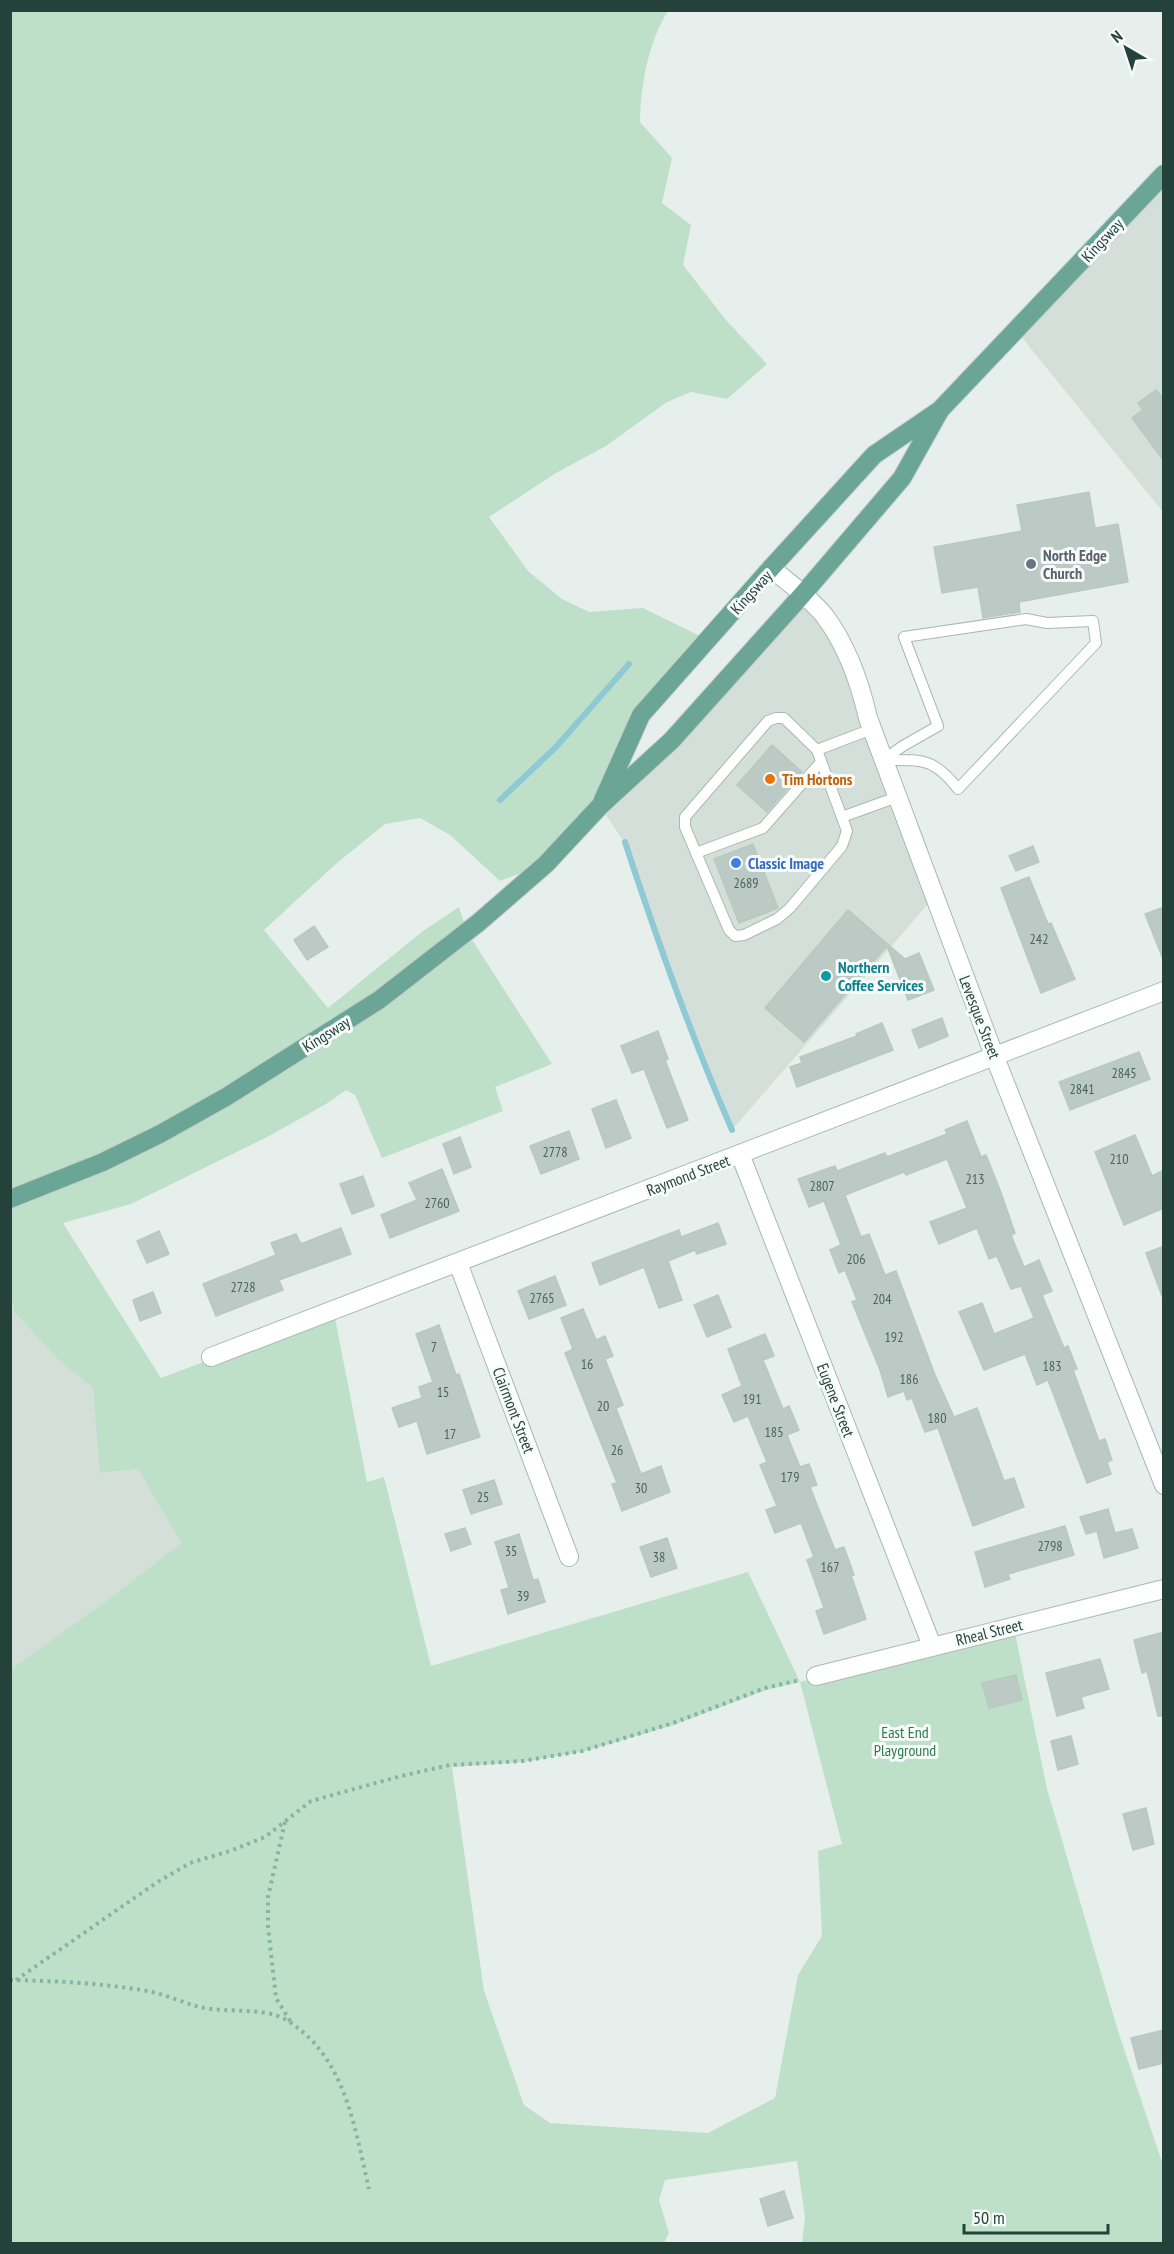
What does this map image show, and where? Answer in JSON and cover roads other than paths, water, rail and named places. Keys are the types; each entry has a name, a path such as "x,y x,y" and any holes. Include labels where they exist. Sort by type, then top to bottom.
{"main road":[{"name":"Kingsway","path":"600,806 641,715 771,568 874,455 940,410 1164,174"},
{"name":"Kingsway","path":"10,1199 103,1162 160,1134 226,1097 335,1030 390,992 478,922 546,864 600,806 672,740 803,594 902,478 940,410"}],"street":[{"name":"Levesque Street","path":"771,568 803,594 824,616 843,649 994,1055 1164,1485"},
{"name":"Raymond Street","path":"211,1357 1164,991"},
{"name":"Eugene Street","path":"740,1155 932,1646"},
{"name":"Clairmont Street","path":"458,1263 569,1557"},
{"name":"Rheal Street","path":"816,1676 1164,1589"}],"lane":[{"path":"1026,619 1047,623 1093,621 1096,643 958,789 945,774 926,761 884,760 938,726 904,637 1026,619"},
{"path":"784,718 817,750 822,762 847,831 842,846 790,908 777,919 744,935 735,936 729,930 696,853 685,827 685,818 768,721 784,718"},
{"path":"817,750 872,729"},
{"path":"696,853 763,828 822,762"},
{"path":"842,817 897,797"}],"waterway":[{"path":"500,800 556,747 629,664"},
{"path":"625,842 675,988 732,1130"}],"place":[{"name":"North Edge Church","path":"1031,564"},
{"name":"Tim Hortons","path":"770,779"},
{"name":"Classic Image","path":"736,863"},
{"name":"Northern Coffee Services","path":"826,976"}],"park label":[{"name":"East End Playground","path":"905,1741"}]}
